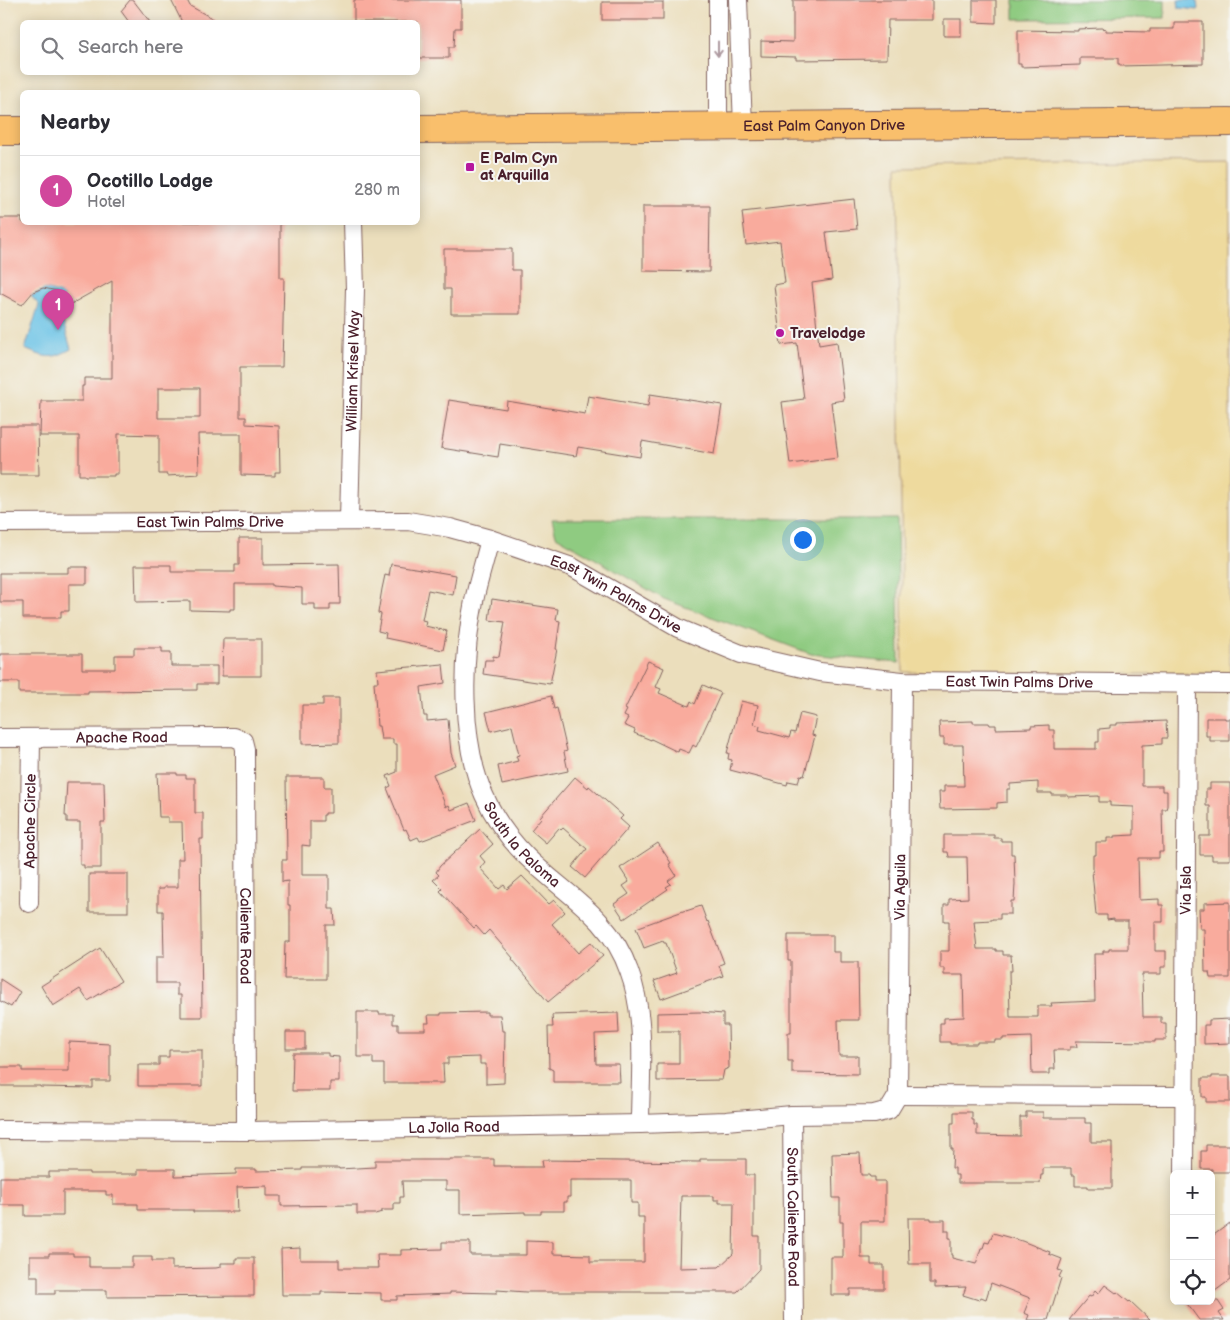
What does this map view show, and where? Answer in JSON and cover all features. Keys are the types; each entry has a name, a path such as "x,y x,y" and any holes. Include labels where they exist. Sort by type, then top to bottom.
{"main road":[{"name":"East Palm Canyon Drive","path":"420,128 1230,122"},
{"path":"0,130 20,130"}],"street":[{"path":"718,0 730,126"},
{"path":"730,126 738,0"},
{"name":"William Krisel Way","path":"349,520 355,288 353,225"},
{"name":"East Twin Palms Drive","path":"0,523 408,521 450,528 490,539 572,567 678,628 741,654 820,672 902,681 1230,684"},
{"name":"South la Paloma","path":"490,539 474,602 466,658 466,705 470,751 484,795 502,827 527,856 590,910 612,936 629,970 640,1014 640,1124"},
{"name":"Via Aguila","path":"898,1095 902,681"},
{"name":"Via Isla","path":"1184,1170 1187,684"},
{"name":"Apache Road","path":"0,738 234,737 244,741"},
{"name":"Apache Circle","path":"29,903 31,738"},
{"name":"Caliente Road","path":"244,741 246,749 246,1131"},
{"path":"898,1095 1185,1096"},
{"name":"La Jolla Road","path":"0,1130 246,1131 726,1121 792,1115 874,1114 889,1110 898,1095"},
{"name":"South Caliente Road","path":"792,1115 794,1320"}],"green space":[{"path":"1014,0 1165,0 1165,18 1014,19"},
{"path":"552,519 897,519 899,663 811,654 664,599 556,536"}],"sand":[{"path":"1230,162 1230,673 1048,675 903,672 897,166"}],"water":[{"path":"1178,0 1197,0 1198,10 1179,8"},
{"path":"46,289 64,295 58,304 71,349 53,356 44,356 25,349 39,305 31,296"}],"building":[{"path":"130,0 133,0 148,20 128,20 121,11"},
{"path":"171,0 187,0 190,6 215,20 181,20"},
{"path":"354,0 461,0 461,28 455,28 454,47 449,47 449,58 420,58 420,20 354,20"},
{"path":"793,0 932,0 932,20 888,20 887,59 796,60 796,57 761,56 761,41 793,42"},
{"path":"973,0 996,0 996,23 973,22"},
{"path":"602,2 663,2 663,20 602,20"},
{"path":"944,19 961,19 961,36 944,36"},
{"path":"1174,22 1203,22 1203,64 1120,66 1118,58 1080,58 1080,65 1021,67 1021,64 1018,64 1018,30 1078,31 1078,29 1101,28 1106,29 1106,31 1150,32 1150,29 1174,29"},
{"path":"854,199 857,229 826,232 832,280 812,283 819,345 837,342 844,400 831,402 838,458 790,464 782,402 804,399 797,343 781,345 774,285 785,283 780,241 746,245 742,212"},
{"path":"643,206 710,206 709,272 643,271"},
{"path":"0,218 20,218 20,225 280,225 280,278 284,278 282,367 240,367 240,417 246,417 246,424 279,426 280,472 275,472 275,476 241,475 241,434 198,434 199,474 167,476 167,474 159,474 159,435 118,434 118,474 114,474 114,476 79,475 79,436 40,436 41,401 82,401 84,378 112,378 112,281 71,304 58,291 43,288 33,292 22,305 0,293","holes":["158,388 200,388 200,418 158,418"]},
{"path":"444,249 512,249 512,270 520,270 520,314 451,314 451,289 444,289"},
{"path":"650,394 722,405 714,454 642,441 640,457 578,447 576,456 500,444 498,457 441,448 449,400 506,409 507,401 585,414 588,396 648,406"},
{"path":"0,426 38,426 39,475 0,475"},
{"path":"239,538 263,538 263,565 339,564 340,604 330,604 330,610 315,610 315,604 302,604 302,588 272,586 272,584 235,584 235,609 230,609 230,611 190,610 190,601 136,602 135,565 171,565 171,572 235,572 235,565 239,565"},
{"path":"391,564 456,575 453,595 428,590 422,620 426,621 425,626 447,631 443,650 385,638 386,633 378,631 381,614 378,613 382,589 385,575 389,576"},
{"path":"68,567 87,567 87,584 69,584 69,611 61,611 61,618 23,618 23,602 0,602 0,573 68,573"},
{"path":"492,599 558,609 556,620 560,621 550,684 483,674 485,660 493,660 493,656 499,657 505,622 489,620"},
{"path":"223,639 261,639 261,676 222,676"},
{"path":"134,648 162,648 162,652 171,652 171,666 217,666 217,684 197,684 197,690 19,693 19,682 0,682 0,654 82,654 82,669 115,669 115,655 134,655"},
{"path":"648,661 664,668 656,687 661,689 659,693 689,706 691,701 695,704 703,685 721,693 696,747 693,745 689,753 679,749 678,752 634,733 635,730 624,725 628,718 624,716 627,710 625,709"},
{"path":"443,664 445,683 421,687 424,716 427,716 427,721 448,719 451,753 455,765 433,774 446,807 449,805 451,810 469,803 476,820 420,841 418,837 411,840 406,829 404,830 387,788 391,786 387,776 397,772 397,744 393,744 393,739 381,739 379,726 377,726 374,682 378,682 377,670"},
{"path":"551,696 554,709 557,708 567,751 564,752 568,771 502,785 498,766 518,761 516,756 519,755 512,726 491,731 486,712"},
{"path":"323,698 339,698 339,743 302,744 302,705 323,705"},
{"path":"741,701 758,705 754,724 760,726 759,730 789,738 791,732 795,733 800,713 816,717 812,735 815,736 804,776 800,775 798,783 788,781 787,785 730,770 732,760 728,759 729,753 727,753"},
{"path":"1206,718 1230,719 1230,741 1210,741 1210,736 1206,736"},
{"path":"973,721 973,723 996,725 996,729 1031,728 1031,726 1049,725 1049,730 1054,730 1054,749 1096,749 1096,742 1099,742 1099,729 1110,728 1110,725 1117,725 1117,723 1166,721 1167,738 1162,738 1162,744 1142,745 1142,786 1162,786 1162,791 1167,791 1167,806 1166,809 1162,809 1163,852 1159,852 1159,858 1138,858 1139,900 1159,899 1159,905 1163,905 1163,922 1155,922 1155,951 1166,951 1166,967 1161,967 1161,974 1142,974 1143,1017 1161,1017 1161,1023 1166,1023 1166,1040 1155,1040 1155,1042 1076,1041 1077,1047 1070,1047 1070,1050 1054,1050 1055,1069 1049,1069 1049,1074 1032,1074 1031,1037 1003,1038 1003,1040 995,1040 995,1042 977,1042 977,1044 940,1042 940,1023 944,1023 944,1018 964,1017 963,975 944,975 944,968 940,968 940,951 949,951 949,921 944,921 944,905 949,905 949,899 968,898 967,857 949,857 948,852 944,852 944,835 994,835 994,838 1001,838 1001,841 1011,841 1011,854 1014,854 1015,884 1014,901 1011,901 1011,914 1000,914 1000,919 974,921 977,949 996,949 996,951 1003,951 1003,955 1011,955 1012,971 1009,971 1010,1017 1038,1017 1038,1006 1052,1006 1051,1003 1095,1001 1094,954 1103,954 1103,951 1109,951 1109,949 1128,949 1128,921 1107,920 1107,915 1096,915 1092,871 1093,855 1096,855 1096,842 1107,842 1107,838 1114,838 1114,836 1134,835 1134,807 1110,806 1110,802 1099,802 1099,796 1068,797 1068,795 1038,793 1038,782 1010,784 1010,789 1007,789 1007,802 997,803 997,808 940,809 939,792 944,792 944,786 964,786 963,745 944,745 944,738 940,738 939,722"},
{"path":"157,773 177,773 177,775 186,775 186,778 195,778 195,813 203,813 203,839 200,839 202,1017 181,1017 181,995 177,995 177,983 156,983 156,957 164,957 163,911 158,911 158,889 178,887 178,859 183,859 182,822 168,822 168,817 159,817"},
{"path":"286,777 324,777 324,787 331,787 331,813 323,815 323,821 310,821 310,846 302,845 302,875 329,875 329,909 334,909 335,925 326,925 326,979 284,979 285,942 290,942 288,881 282,882 282,860 287,860"},
{"path":"575,777 588,788 589,786 623,816 620,819 629,827 585,878 572,867 587,849 563,828 561,830 559,828 546,843 531,830"},
{"path":"67,782 104,782 105,822 101,822 101,868 84,868 84,865 80,865 80,822 67,822 67,816 65,816"},
{"path":"1210,783 1230,783 1230,860 1212,860 1212,855 1200,855 1200,836 1210,836 1210,806 1206,806 1206,789 1210,789"},
{"path":"480,829 493,844 480,856 485,862 480,868 499,889 504,885 507,889 522,876 549,904 554,900 565,912 552,924 578,953 591,942 603,956 548,1002 489,930 484,935 476,926 474,928 440,891 442,889 433,880 439,875 436,872 440,866"},
{"path":"658,843 671,863 669,864 676,875 668,881 671,884 666,887 668,889 624,919 614,904 629,894 623,886 629,882 620,868"},
{"path":"89,874 128,874 128,912 89,912"},
{"path":"1230,902 1230,978 1210,978 1209,972 1205,972 1204,929 1200,929 1199,909 1204,909 1204,903"},
{"path":"701,906 724,963 719,965 723,976 661,999 654,981 677,973 666,943 663,941 644,948 636,928"},
{"path":"788,935 833,935 833,952 840,952 840,962 858,962 859,1020 838,1020 839,1056 858,1056 858,1074 792,1073 792,1061 788,1061 788,1033 791,1033 791,961 788,961"},
{"path":"100,948 121,981 88,1001 80,989 53,1006 41,986"},
{"path":"0,979 20,992 11,1007 0,1001"},
{"path":"357,1012 393,1014 393,1024 398,1024 398,1030 425,1030 425,1023 429,1023 428,1015 441,1015 441,1013 487,1012 487,1015 500,1015 502,1031 505,1031 504,1083 486,1084 486,1064 480,1064 480,1057 448,1058 448,1064 443,1064 444,1083 384,1083 384,1064 373,1064 373,1057 357,1057"},
{"path":"700,1012 723,1014 723,1025 728,1025 729,1068 724,1070 722,1080 657,1081 657,1064 679,1064 679,1031 657,1031 657,1013"},
{"path":"618,1013 619,1033 595,1034 596,1064 619,1064 620,1082 553,1082 553,1070 549,1068 548,1027 553,1027 552,1015"},
{"path":"1230,1019 1230,1043 1204,1044 1204,1025 1209,1025 1209,1020"},
{"path":"286,1032 305,1032 305,1049 286,1049"},
{"path":"69,1042 110,1044 110,1081 93,1081 93,1088 0,1086 0,1067 22,1067 22,1071 69,1071"},
{"path":"169,1050 202,1050 202,1086 138,1086 138,1065 159,1065 159,1057 169,1057"},
{"path":"293,1053 328,1053 328,1056 339,1057 339,1082 330,1082 330,1091 292,1091"},
{"path":"1212,1076 1230,1076 1230,1102 1206,1102 1206,1097 1202,1097 1202,1078 1212,1078"},
{"path":"954,1112 972,1112 972,1120 974,1120 974,1125 977,1125 977,1135 1020,1136 1020,1117 1026,1117 1026,1112 1043,1112 1043,1118 1085,1118 1085,1123 1091,1123 1091,1142 1112,1142 1112,1188 1075,1186 1075,1175 1071,1175 1071,1168 1043,1168 1040,1183 958,1183 958,1175 955,1175 955,1168 952,1168 951,1123 954,1123"},
{"path":"1206,1145 1230,1145 1230,1172 1215,1172 1212,1169 1201,1169 1201,1151 1206,1151"},
{"path":"860,1153 861,1175 875,1177 875,1181 885,1181 885,1221 861,1221 861,1258 871,1258 871,1265 884,1265 884,1289 850,1289 850,1295 831,1295 831,1257 843,1257 843,1222 840,1222 840,1198 833,1198 832,1154"},
{"path":"494,1159 494,1166 543,1167 542,1160 700,1162 700,1159 746,1159 746,1175 754,1175 754,1236 759,1236 759,1269 737,1292 526,1292 497,1290 497,1293 450,1292 450,1294 397,1296 397,1300 381,1300 381,1293 321,1292 321,1295 282,1295 281,1249 300,1248 300,1260 339,1260 339,1268 378,1268 377,1255 401,1255 401,1250 442,1249 442,1242 470,1242 470,1255 526,1255 526,1241 553,1242 553,1254 590,1255 590,1262 644,1262 644,1217 638,1217 638,1203 631,1203 631,1180 570,1180 570,1197 567,1197 567,1202 564,1202 564,1211 541,1211 541,1214 525,1214 525,1212 460,1214 460,1190 446,1190 446,1181 402,1181 403,1197 400,1197 400,1203 394,1203 394,1210 382,1210 382,1212 375,1214 357,1214 357,1205 281,1206 281,1196 267,1196 267,1186 237,1187 238,1212 138,1210 138,1204 113,1204 113,1195 106,1195 106,1191 63,1191 63,1216 25,1216 25,1205 0,1205 0,1177 49,1177 49,1172 138,1174 138,1169 175,1169 175,1176 236,1174 236,1169 256,1169 256,1171 375,1167 375,1160","holes":["681,1196 714,1196 714,1200 719,1200 719,1203 734,1203 733,1254 719,1267 679,1268"]},
{"path":"908,1218 945,1220 945,1231 949,1231 949,1238 951,1238 952,1258 976,1264 981,1248 983,1248 985,1242 989,1243 993,1233 1022,1241 1062,1259 1058,1270 1062,1271 1059,1277 1061,1278 1048,1320 1027,1320 1029,1315 1024,1313 1030,1298 991,1283 986,1299 981,1297 979,1300 963,1295 966,1287 935,1288 935,1283 930,1283 930,1264 909,1264"},
{"path":"1230,1223 1230,1280 1215,1291 1215,1260 1215,1234"},
{"path":"49,1253 73,1253 73,1256 89,1256 89,1267 132,1267 132,1257 152,1257 152,1261 172,1261 172,1269 216,1268 221,1267 221,1263 236,1263 236,1258 254,1258 254,1296 107,1297 107,1290 55,1290 55,1294 38,1294 38,1276 30,1276 30,1256 49,1256"},
{"path":"1105,1285 1130,1301 1150,1320 1069,1320 1089,1296 1091,1297 1095,1291 1098,1294"},
{"path":"1215,1301 1218,1301 1224,1310 1219,1313 1224,1320 1199,1320 1188,1305 1215,1305"}],"place":[{"name":"E Palm Cyn at Arquilla","path":"470,167"},
{"name":"Ocotillo Lodge","path":"58,330"},
{"name":"Travelodge","path":"780,333"}]}
